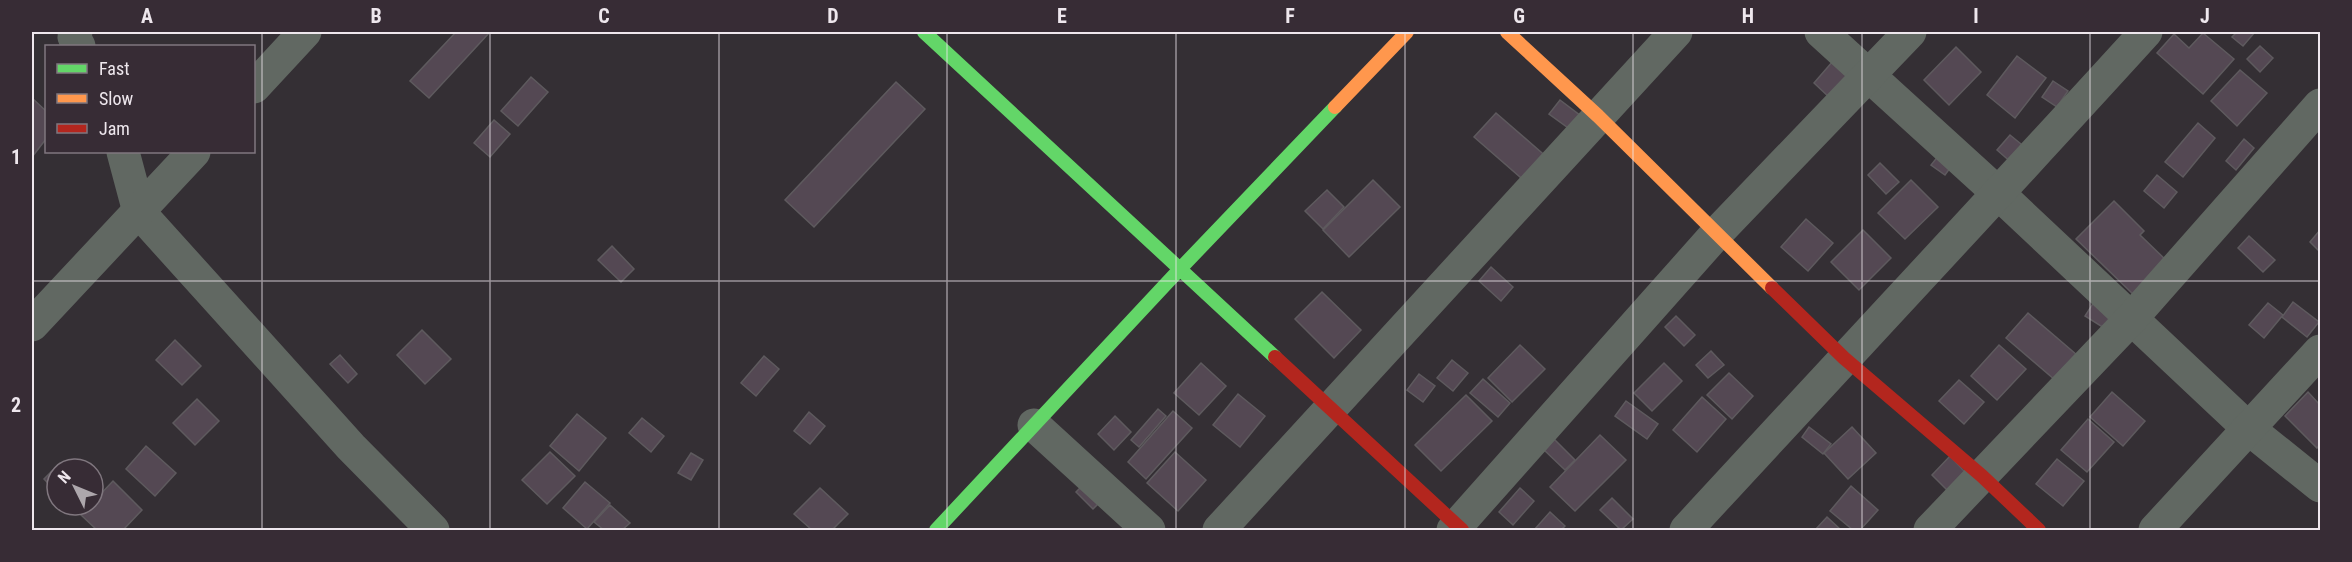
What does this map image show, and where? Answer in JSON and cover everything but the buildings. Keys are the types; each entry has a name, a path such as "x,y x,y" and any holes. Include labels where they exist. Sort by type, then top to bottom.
{"street":[{"path":"255,86 305,32"},
{"path":"924,32 1179,270 1332,408 1457,529 1717,233 1910,32"},
{"path":"936,531 1179,270 1407,32"},
{"path":"1507,32 1598,116 1844,358 1982,476 2039,531"},
{"path":"1219,531 1676,32"},
{"path":"1821,32 1999,194 2249,429 2320,486"},
{"path":"1686,531 1844,358 1999,194 2145,32"},
{"path":"1930,531 2131,319 2320,105"},
{"path":"123,153 139,212 351,447 433,531"},
{"path":"32,325 193,153"},
{"path":"2155,531 2320,351"},
{"path":"1034,425 1149,531"}],"traffic: fast":[{"path":"924,32 1275,357"},
{"path":"936,530 1335,107"}],"traffic: slow":[{"path":"1335,107 1407,32"},
{"path":"1507,32 1598,116 1772,288"}],"traffic: jam":[{"path":"1772,288 1844,358 1982,476 2039,530"},
{"path":"1275,357 1462,530"}]}
